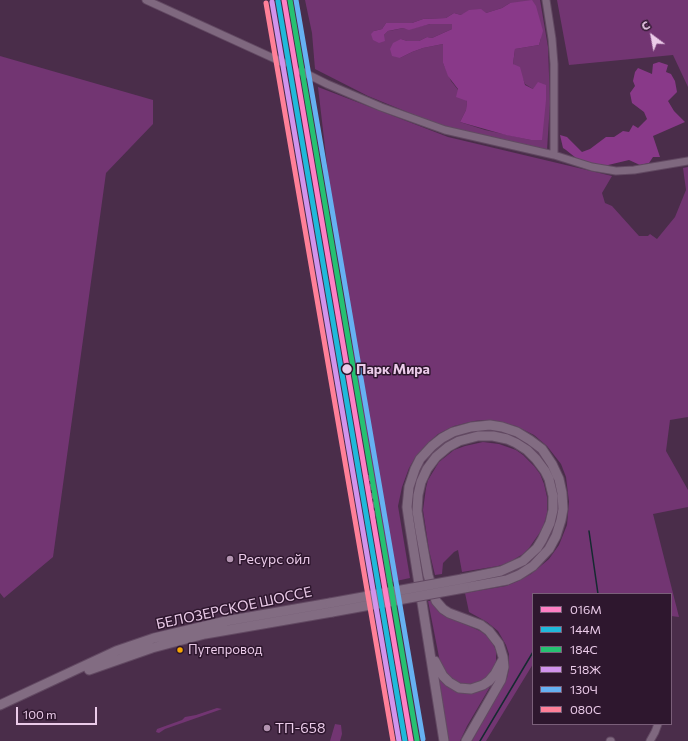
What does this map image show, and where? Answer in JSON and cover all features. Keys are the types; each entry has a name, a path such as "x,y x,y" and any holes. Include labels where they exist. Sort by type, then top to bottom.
{"main road":[{"name":"БЕЛОЗЕРСКОЕ ШОССЕ","path":"35,689 152,648 205,634 332,612 464,588 507,580 519,575 540,560 549,549 562,520 563,504 561,487 556,472 542,449 517,432 502,427 472,427 449,434 437,442 424,455 415,469 410,482 407,502 408,521 431,654 444,741"},
{"name":"БЕЛОЗЕРСКОЕ ШОССЕ","path":"0,705 116,651 166,635 226,621 330,603 462,579 501,571 523,561 542,540 550,523 553,500 550,483 539,462 516,442 489,436 474,437 459,441 444,450 433,461 423,478 417,505 420,530 428,575 436,601 449,613 481,625 489,631 498,642 503,657"},
{"path":"226,621 235,628"},
{"path":"431,654 445,678 454,686 464,689 478,687 489,681 497,671 503,657"},
{"path":"466,741 497,688 503,673 503,657"}],"street":[{"path":"146,0 284,63"},
{"path":"546,0 554,64 554,155"},
{"path":"300,71 374,104 445,130 554,155 592,167 616,171 634,170 688,161"},
{"path":"650,741 658,725"}],"shaded area":[{"path":"305,0 540,0 548,47 550,103 547,150 494,139 439,125 368,96 315,69 312,33","holes":["510,3 541,38 539,45 515,49 513,64 525,84 533,89 531,140 485,130 460,122 466,110 467,101 451,81 443,63 443,44 423,48 400,58 401,39 407,41 419,41 427,37 432,38 452,29 452,24 430,24 409,29 403,28 388,31 384,35 374,31 382,29 386,23 412,23 423,19 446,18 454,13 461,15 486,13 502,8"]},
{"path":"532,0 536,6 543,31 539,45 515,49 513,64 520,67 525,85 533,89 538,82 546,85 542,140 531,140 506,135 460,122 466,110 467,101 456,97 458,89 448,76 443,63 443,44 423,48 400,58 392,56 390,49 393,43 401,39 407,41 419,41 427,37 432,38 452,29 452,24 430,24 409,30 403,28 388,31 384,35 385,41 379,43 373,40 371,34 374,31 382,29 386,23 412,23 423,19 446,18 454,13 461,15 469,10 481,9 486,13 502,8 510,3"},
{"path":"557,0 688,0 688,87 673,55 569,65"},
{"path":"0,56 153,100 153,124 106,173 53,557 4,598 0,593"},
{"path":"659,62 668,65 666,72 671,74 675,81 677,92 668,101 674,111 685,122 653,136 660,157 653,157 649,163 640,165 629,160 604,166 589,163 576,158 563,148 560,135 567,137 582,152 590,149 606,137 614,137 623,131 629,132 633,125 638,128 647,119 644,112 632,103 630,93 635,86 633,81 635,72 638,68 652,74 653,64"},
{"path":"318,87 448,137 612,176 602,193 605,203 612,206 639,236 648,236 650,234 657,239 675,217 686,190 683,168 688,167 688,417 670,420 666,451 688,490 688,507 653,514 679,617 672,616 672,593 532,593 532,666 486,741 472,741 507,678 509,669 509,654 498,631 487,622 469,612 465,593 506,586 531,574 549,559 559,545 567,525 569,502 566,477 561,464 547,446 534,435 516,426 496,421 483,420 454,426 438,434 416,456 409,468 402,487 398,506 410,578 387,583 331,199"},
{"path":"483,442 499,444 516,450 534,466 540,474 547,497 547,513 543,528 523,554 508,563 462,572 458,550 443,563 442,574 435,575 429,550 423,510 428,480 439,462 454,450"},
{"path":"428,601 431,601 436,608 447,616 480,631 490,638 496,650 496,664 495,668 483,682 463,686 447,676 440,662"},
{"path":"437,669 456,689 494,680 460,741 447,741"},
{"path":"217,708 222,709 165,729 159,733 156,732 157,729 182,720 185,717"},
{"path":"335,724 341,725 342,734 340,741 330,741"}],"waterway":[{"path":"589,531 598,593"},
{"path":"480,741 532,654"}],"railway":[{"path":"369,475 374,506 376,534"}],"transit line":[{"name":"016М","path":"284,0 411,741"},
{"name":"184С","path":"290,0 417,740"},
{"name":"130Ч","path":"296,0 423,739"},
{"name":"144М","path":"278,1 405,741"},
{"name":"518Ж","path":"272,2 399,741"},
{"name":"080С","path":"266,3 393,741"}],"place":[{"name":"Парк Мира","path":"347,369"},
{"name":"Ресурс ойл","path":"230,559"},
{"name":"Путепровод","path":"180,650"},
{"name":"ТП-658","path":"267,728"}]}
